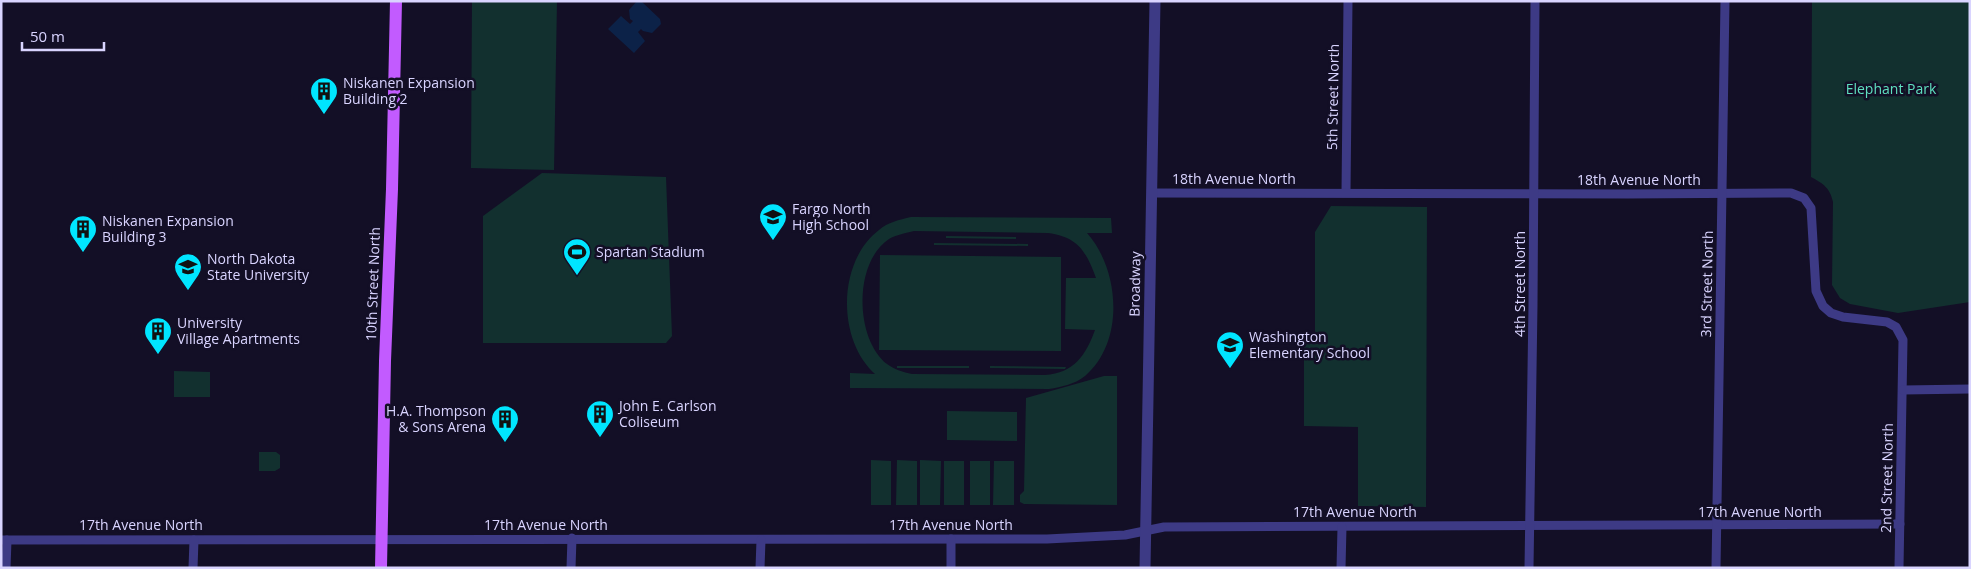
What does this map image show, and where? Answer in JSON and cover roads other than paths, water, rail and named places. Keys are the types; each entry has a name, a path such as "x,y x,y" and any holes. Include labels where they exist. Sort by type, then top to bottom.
{"main road":[{"name":"10th Street North","path":"381,568 396,1"}],"street":[{"name":"Broadway","path":"1145,568 1155,1"},
{"name":"5th Street North","path":"1346,192 1348,1"},
{"name":"4th Street North","path":"1529,568 1535,1"},
{"name":"3rd Street North","path":"1716,568 1725,1"},
{"name":"18th Avenue North","path":"1152,192 1791,192 1804,198 1812,208 1816,290 1823,306 1843,317 1887,322 1896,327 1903,340 1903,390"},
{"path":"1903,390 1970,389"},
{"name":"2nd Street North","path":"1899,568 1903,390"},
{"name":"17th Avenue North","path":"4,540 382,538 1047,539 1126,535 1164,527 1900,524"},
{"path":"1341,568 1342,526"},
{"path":"572,538 572,568"},
{"path":"951,539 951,568"},
{"path":"4,540 6,568"},
{"path":"193,568 194,540"},
{"path":"760,568 761,540"}],"water":[{"path":"637,1 642,2 660,19 661,24 652,33 641,29 638,32 645,41 634,53 608,29 621,16 630,24 633,21 630,19 629,10"}],"place":[{"name":"Niskanen Expansion Building 2","path":"324,115"},
{"name":"Fargo North High School","path":"773,241"},
{"name":"Niskanen Expansion Building 3","path":"83,253"},
{"name":"Spartan Stadium","path":"577,276"},
{"name":"North Dakota State University","path":"188,291"},
{"name":"University Village Apartments","path":"158,355"},
{"name":"Washington Elementary School","path":"1230,369"},
{"name":"John E. Carlson Coliseum","path":"600,438"},
{"name":"H.A. Thompson & Sons Arena","path":"505,443"}],"park label":[{"name":"Elephant Park","path":"1891,89"}]}
